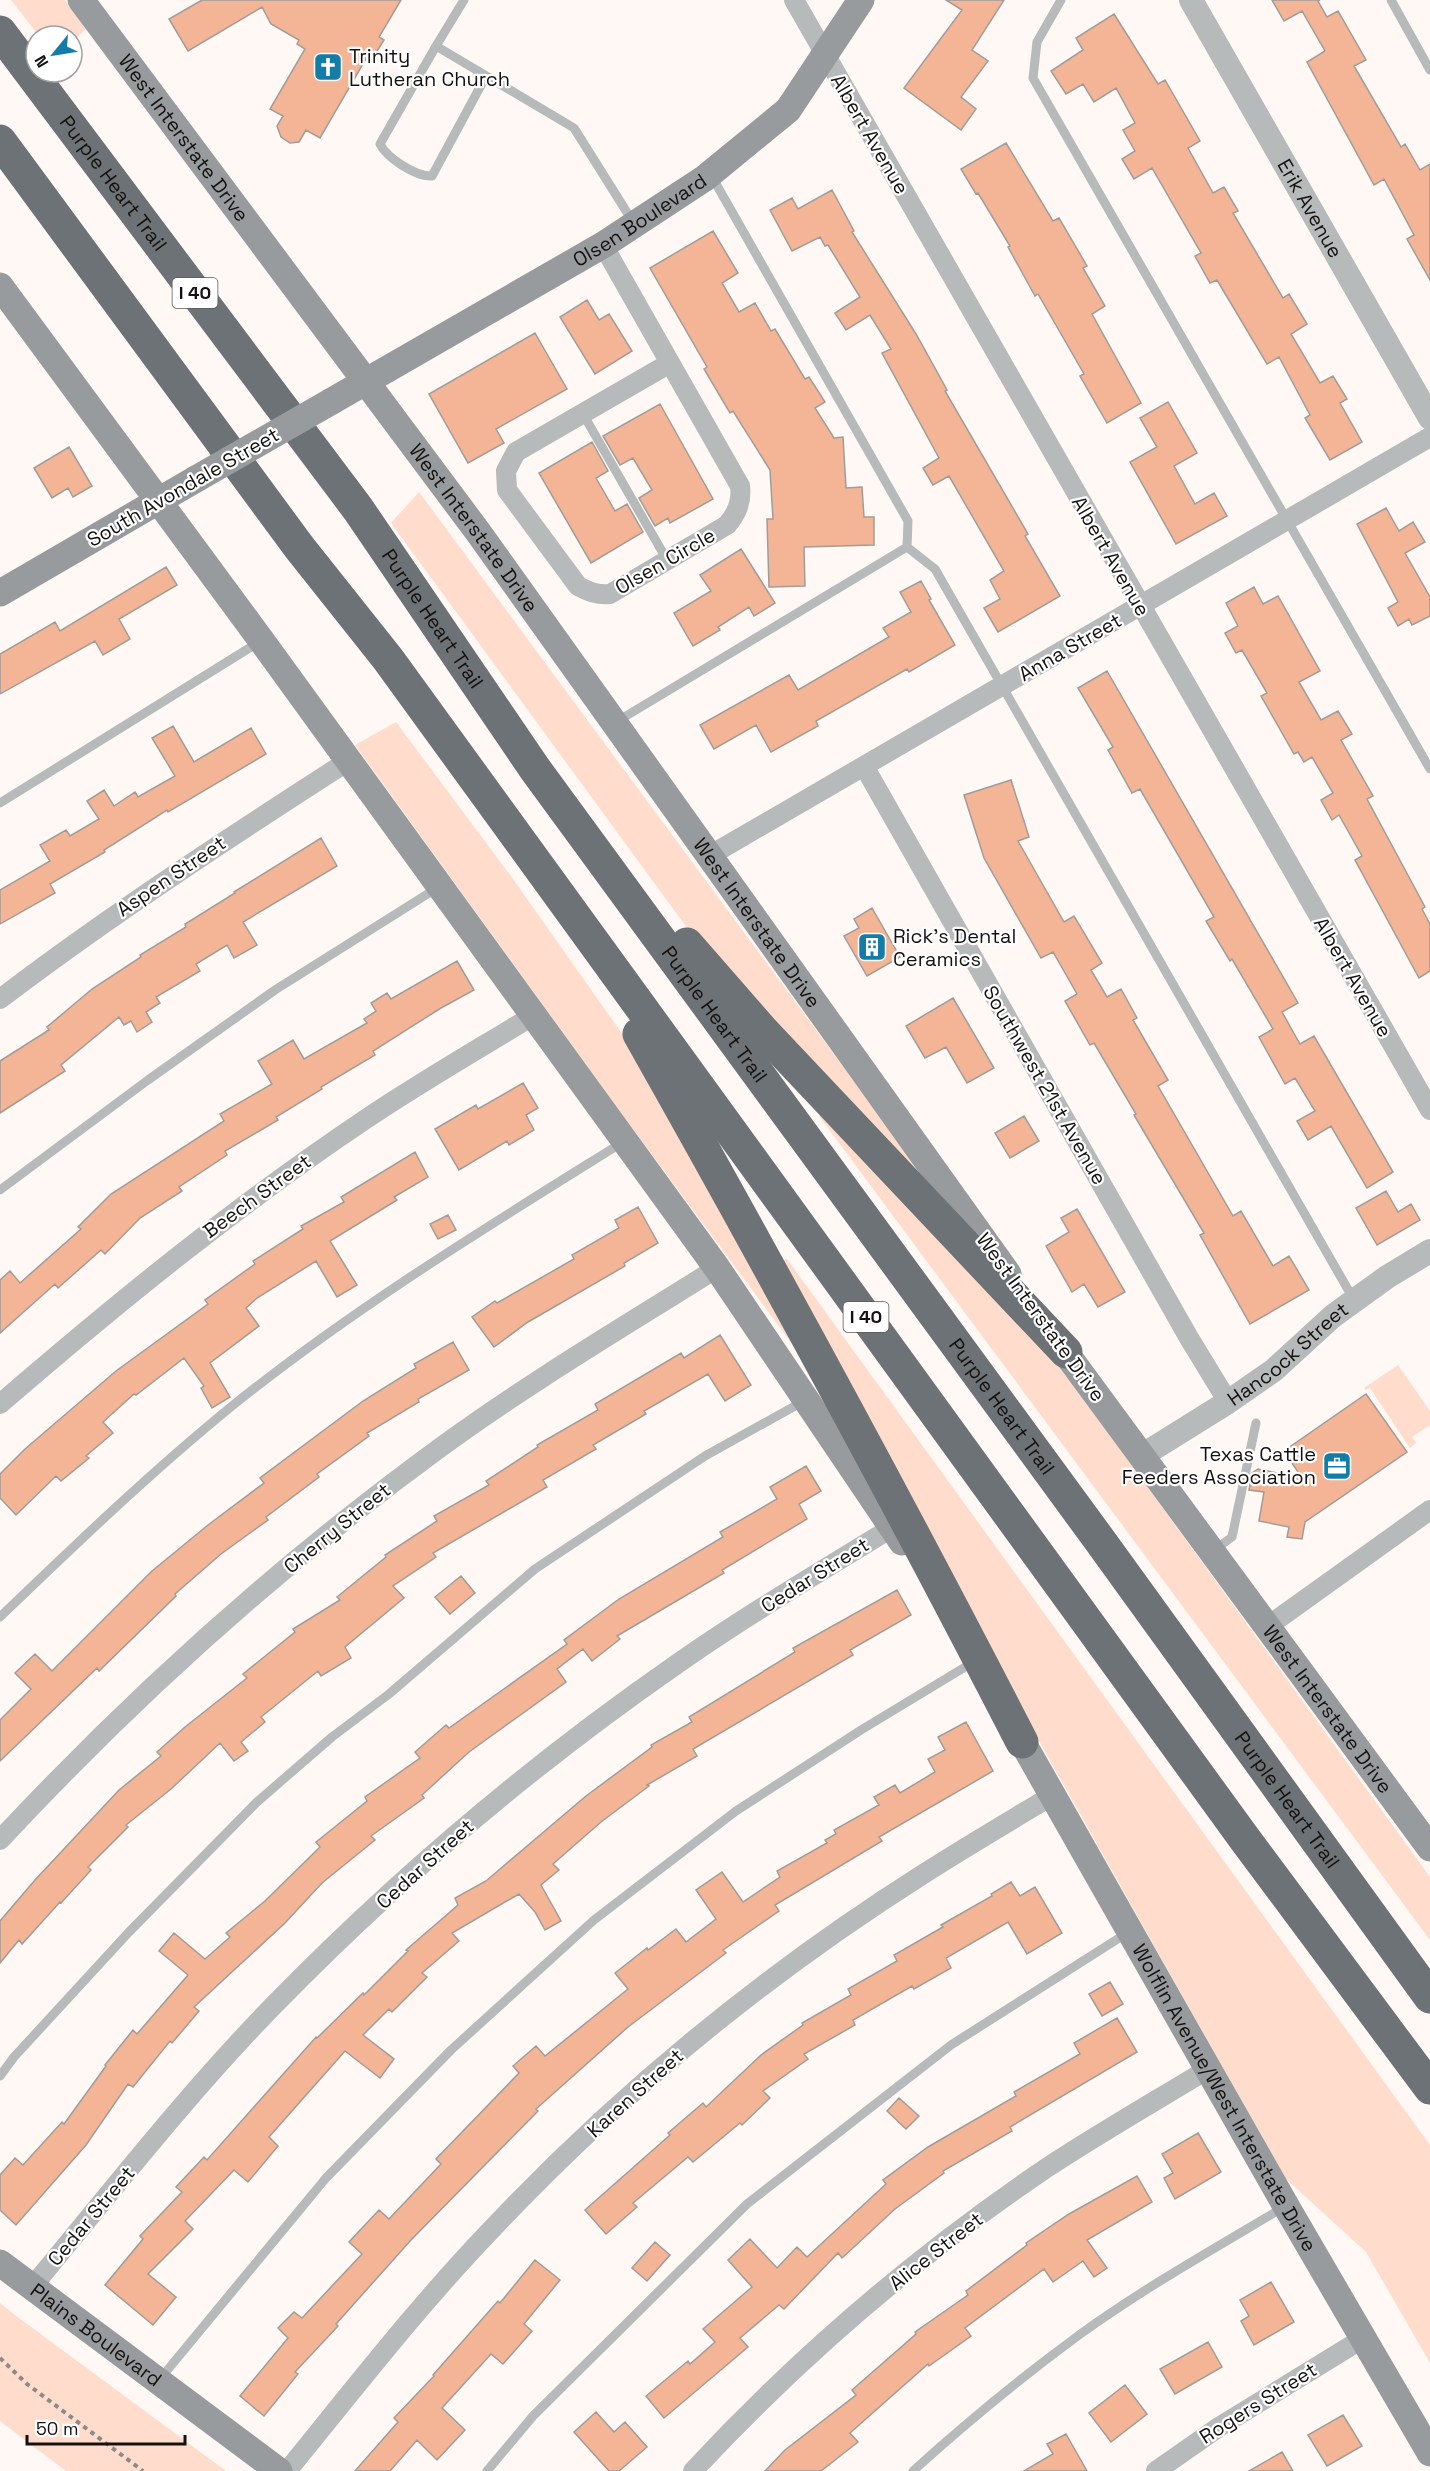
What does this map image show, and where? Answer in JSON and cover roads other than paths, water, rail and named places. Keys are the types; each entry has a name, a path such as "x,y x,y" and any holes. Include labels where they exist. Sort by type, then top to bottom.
{"highway":[{"name":"Purple Heart Trail","path":"0,32 358,509 535,769 1108,1551 1430,1997"},
{"name":"I 40","path":"0,141 299,547 388,659 1230,1819 1430,2088"},
{"path":"535,769 733,999 1066,1352"},
{"path":"560,894 717,1171 921,1546 1022,1742"}],"main road":[{"name":"West Interstate Drive","path":"81,0 478,532 1066,1352 1430,1848"},
{"name":"Olsen Boulevard","path":"366,382 603,245 710,173 789,110 861,0"},
{"path":"0,286 261,640 717,1268 893,1527 1022,1742"},
{"name":"South Avondale Street","path":"0,593 366,382"},
{"name":"Wolflin Avenue/West Interstate Drive","path":"1022,1742 1362,2339 1430,2453"},
{"name":"Plains Boulevard","path":"0,2263 279,2471"}],"street":[{"name":"Albert Avenue","path":"794,0 1430,1110"},
{"name":"Erik Avenue","path":"1191,0 1430,418"},
{"name":"Olsen Circle","path":"603,245 740,486 741,497 739,508 727,525 610,594 599,595 578,586 507,490 506,471 516,452 670,363"},
{"name":"Anna Street","path":"709,856 1430,438"},
{"name":"Aspen Street","path":"0,999 190,862 348,761"},
{"name":"Southwest 21st Avenue","path":"864,766 1189,1338 1228,1402"},
{"name":"Beech Street","path":"0,1404 132,1291 240,1208 364,1120 534,1015"},
{"name":"Hancock Street","path":"1143,1455 1228,1402 1274,1370 1333,1316 1430,1251"},
{"name":"Cherry Street","path":"0,1840 60,1776 141,1696 221,1623 332,1531 443,1446 509,1400 717,1268"},
{"path":"1268,1626 1430,1510"},
{"name":"Cedar Street","path":"32,2287 238,2042 324,1956 432,1856 524,1777 667,1671 724,1631 893,1527"},
{"name":"Karen Street","path":"288,2471 394,2339 456,2267 544,2176 659,2071 763,1986 855,1920 924,1874 1053,1795"},
{"name":"Alice Street","path":"693,2471 801,2364 924,2259 1043,2171 1208,2069"},
{"name":"Rogers Street","path":"1156,2471 1219,2427 1362,2339"}],"lane":[{"path":"464,0 380,144 385,154 423,176 432,176 486,76"},
{"path":"1061,0 1037,42 1033,78 1430,769"},
{"path":"1391,0 1430,70"},
{"path":"436,45 574,128 634,224"},
{"path":"710,173 908,522 907,548"},
{"path":"583,414 668,560"},
{"path":"907,548 935,569 1354,1300"},
{"path":"614,723 907,548"},
{"path":"0,803 261,640"},
{"path":"0,1190 148,1080 275,990 440,887"},
{"path":"0,1617 87,1533 232,1407 354,1315 477,1233 626,1141"},
{"path":"0,2076 14,2057 145,1916 257,1802 332,1737 389,1694 535,1569 705,1455 807,1399"},
{"path":"1213,1551 1232,1538 1256,1423"},
{"path":"159,2381 326,2178 451,2050 594,1920 736,1811 861,1730 975,1661"},
{"path":"487,2471 533,2416 747,2204 951,2045 1130,1932"},
{"path":"913,2471 941,2445 1080,2335 1181,2268 1286,2206"}],"place":[{"name":"Trinity Lutheran Church","path":"328,67"},
{"name":"Rick's Dental Ceramics","path":"872,947"},
{"name":"Texas Cattle Feeders Association","path":"1337,1466"}]}
